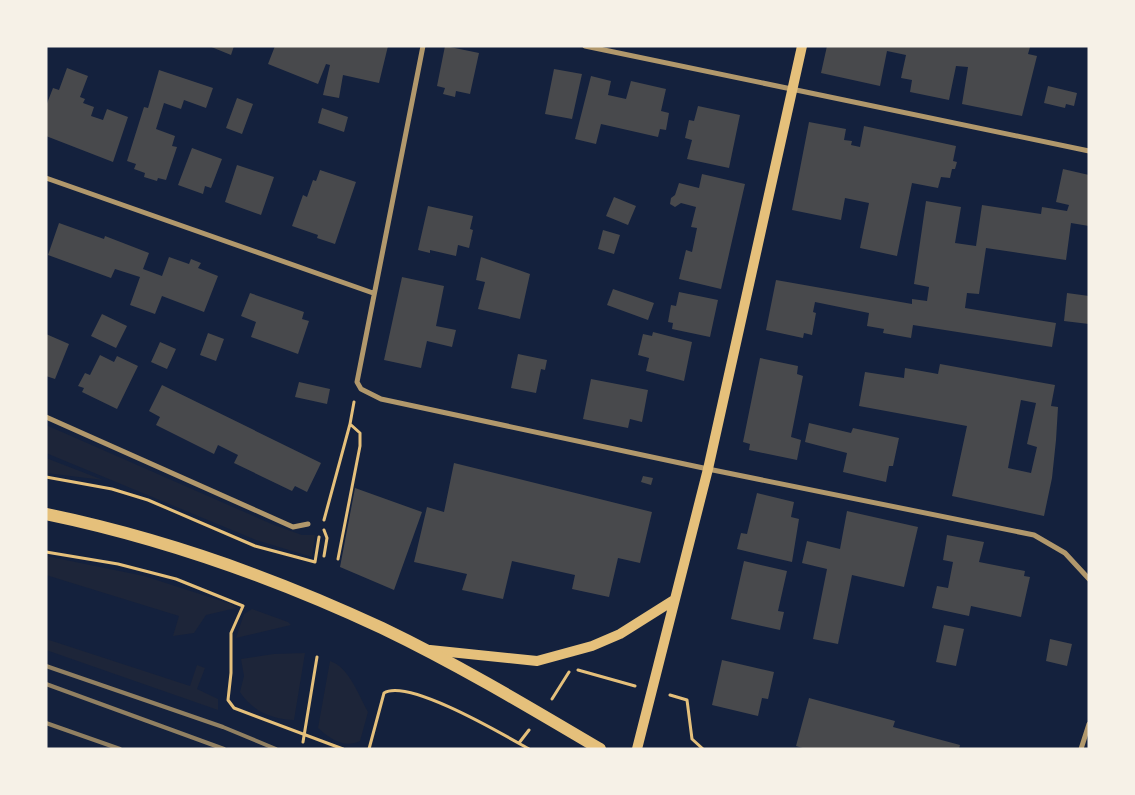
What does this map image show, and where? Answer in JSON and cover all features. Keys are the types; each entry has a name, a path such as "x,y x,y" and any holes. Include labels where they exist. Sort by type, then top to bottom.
{"main road":[{"path":"637,749 650,691 708,469 802,46"},
{"path":"46,514 135,535 195,553 332,606 424,650 600,749"},
{"path":"424,650 537,661 592,646 620,634 674,600"}],"street":[{"path":"423,46 373,293 357,382 361,390 381,399 708,469 1034,535 1065,553 1089,579"},
{"path":"585,46 1089,151"},
{"path":"46,178 373,293"},
{"path":"46,417 293,527 308,524"},
{"path":"1081,749 1089,724"}],"path":[{"path":"323,528 326,508 350,424 357,382"},
{"path":"338,559 360,446 360,433 350,424"},
{"path":"46,477 112,490 148,500 255,546 315,562 319,536"},
{"path":"324,556 327,538"},
{"path":"46,552 118,564 176,579 243,606 232,633 228,700 234,708 342,749"},
{"path":"304,742 317,657"},
{"path":"571,668 687,700 692,739 703,749"},
{"path":"369,749 384,693 389,690 404,690 463,713 529,749"}],"shaded area":[{"path":"46,425 274,525 302,535 315,535 312,557 256,540 46,453"},
{"path":"46,458 103,480 46,473"},
{"path":"46,556 144,576 231,604 236,608 206,615 194,633 173,636 179,616 46,575"},
{"path":"252,609 288,622 291,625 236,638 244,614"},
{"path":"46,639 190,686 197,665 205,668 197,689 218,699 218,710 46,650"},
{"path":"305,653 294,720 278,718 263,713 250,704 240,692 244,676 241,659 274,654"},
{"path":"330,661 343,669 357,690 368,712 360,741 354,743 348,744 337,741 318,728"}],"building":[{"path":"209,46 234,46 231,55"},
{"path":"275,46 388,46 379,83 343,75 339,98 323,95 330,65 326,64 318,84 268,64"},
{"path":"445,46 479,53 470,94 456,91 455,97 443,94 445,88 437,86"},
{"path":"827,46 1026,46 1030,47 1028,54 1037,56 1022,116 962,104 968,67 956,66 949,100 910,92 912,80 901,78 906,55 887,51 880,86 821,73"},
{"path":"67,68 88,76 80,97 85,99 83,103 94,107 91,116 103,120 107,109 128,117 113,162 46,136 46,106 53,88 59,90"},
{"path":"554,69 582,74 572,119 545,114"},
{"path":"159,70 213,88 206,108 184,100 181,109 164,103 156,129 175,136 172,146 177,147 166,180 158,178 157,181 144,177 145,173 134,169 136,164 127,161 144,107 148,108"},
{"path":"591,76 611,81 608,95 626,99 631,81 666,89 661,111 669,113 666,130 660,129 658,137 601,124 596,144 575,139"},
{"path":"1048,86 1077,93 1074,106 1066,104 1065,108 1044,103"},
{"path":"237,98 253,104 242,134 226,128"},
{"path":"698,106 740,115 729,168 687,159 692,140 685,138 689,120 694,121"},
{"path":"322,108 348,117 344,132 318,123"},
{"path":"809,122 846,129 844,140 852,141 851,145 860,147 864,126 956,146 953,161 957,162 955,169 952,169 950,178 941,177 938,188 912,183 897,256 860,248 869,203 845,198 841,220 792,210"},
{"path":"192,148 222,159 211,188 205,186 203,194 178,185"},
{"path":"237,165 274,177 261,215 225,202"},
{"path":"1063,169 1089,175 1089,226 1071,223 1066,260 986,248 979,294 967,293 965,308 1056,323 1052,347 913,325 911,338 883,333 884,329 867,326 869,313 815,302 813,312 816,313 812,335 804,333 803,338 766,330 776,280 912,304 912,299 927,301 929,287 914,284 926,201 961,207 955,243 976,246 982,205 1041,214 1042,207 1067,211 1069,205 1056,202"},
{"path":"320,170 356,182 335,244 317,238 318,235 292,226 303,195 307,197 313,180 316,181"},
{"path":"702,174 745,184 721,289 679,279 686,250 692,252 697,228 691,227 696,207 681,203 675,207 670,204 671,198 675,195 679,183 699,188"},
{"path":"614,197 636,206 628,225 606,216"},
{"path":"428,206 473,216 470,229 473,230 469,248 458,245 456,256 430,250 430,253 418,250"},
{"path":"59,223 104,239 105,236 149,253 143,269 162,276 169,257 189,264 191,259 201,263 198,268 218,276 204,312 162,296 155,314 130,305 140,277 115,269 111,278 48,255"},
{"path":"603,230 620,235 614,254 598,249"},
{"path":"481,257 530,274 520,319 478,309 485,282 476,280"},
{"path":"402,277 444,286 436,326 456,330 452,347 427,341 421,368 384,360"},
{"path":"613,289 654,303 648,320 607,305"},
{"path":"679,292 718,300 710,337 672,329 673,323 668,322 671,305 676,306"},
{"path":"250,293 304,312 302,319 309,321 298,354 251,337 256,322 241,316"},
{"path":"1067,293 1089,296 1089,324 1064,321"},
{"path":"102,314 127,326 116,348 91,336"},
{"path":"653,332 692,342 684,381 646,371 649,358 638,355 643,334 652,336"},
{"path":"208,333 224,339 216,361 200,355"},
{"path":"46,334 69,344 55,379 46,376"},
{"path":"160,342 176,349 167,369 151,362"},
{"path":"518,354 547,360 545,370 541,369 536,393 511,388"},
{"path":"100,355 114,362 117,356 138,366 117,409 82,392 84,388 78,386 85,373 90,375"},
{"path":"760,358 798,366 797,374 803,376 791,437 801,440 797,460 749,450 750,444 743,442"},
{"path":"940,364 1055,385 1051,406 1058,407 1056,440 1052,478 1044,516 952,496 967,426 859,406 865,372 904,378 905,368 938,374","holes":["1021,400 1036,403 1027,444 1037,447 1031,473 1008,468"]},
{"path":"591,379 648,390 642,422 630,419 628,428 583,419"},
{"path":"299,382 330,389 327,404 295,397"},
{"path":"162,385 321,463 307,492 295,486 292,491 234,463 238,455 218,445 214,454 156,425 160,417 149,411"},
{"path":"809,423 851,433 853,428 899,438 893,466 889,466 886,482 843,472 847,453 805,442"},
{"path":"454,463 652,512 640,563 618,558 609,597 572,589 575,575 512,561 503,599 462,590 467,574 414,562 427,507 444,512"},
{"path":"643,476 653,478 651,485 641,482"},
{"path":"355,488 422,512 394,590 340,567"},
{"path":"757,493 794,502 791,517 799,519 792,562 737,549 741,533 747,534"},
{"path":"847,511 918,527 904,587 852,575 838,644 813,639 827,569 802,563 807,541 840,549"},
{"path":"947,535 984,542 979,562 1025,571 1024,576 1030,577 1021,617 971,606 969,616 932,608 937,586 948,588 953,562 943,560"},
{"path":"744,561 787,571 778,611 784,612 780,630 731,619"},
{"path":"944,625 964,629 956,666 936,662"},
{"path":"1050,639 1072,644 1067,666 1046,661"},
{"path":"722,660 774,672 768,699 762,698 758,716 712,705"},
{"path":"809,698 895,721 893,727 960,745 959,749 806,749 796,746"}],"railway":[{"path":"46,666 223,727 276,749"},
{"path":"46,684 224,749"},
{"path":"46,723 120,749"}]}
